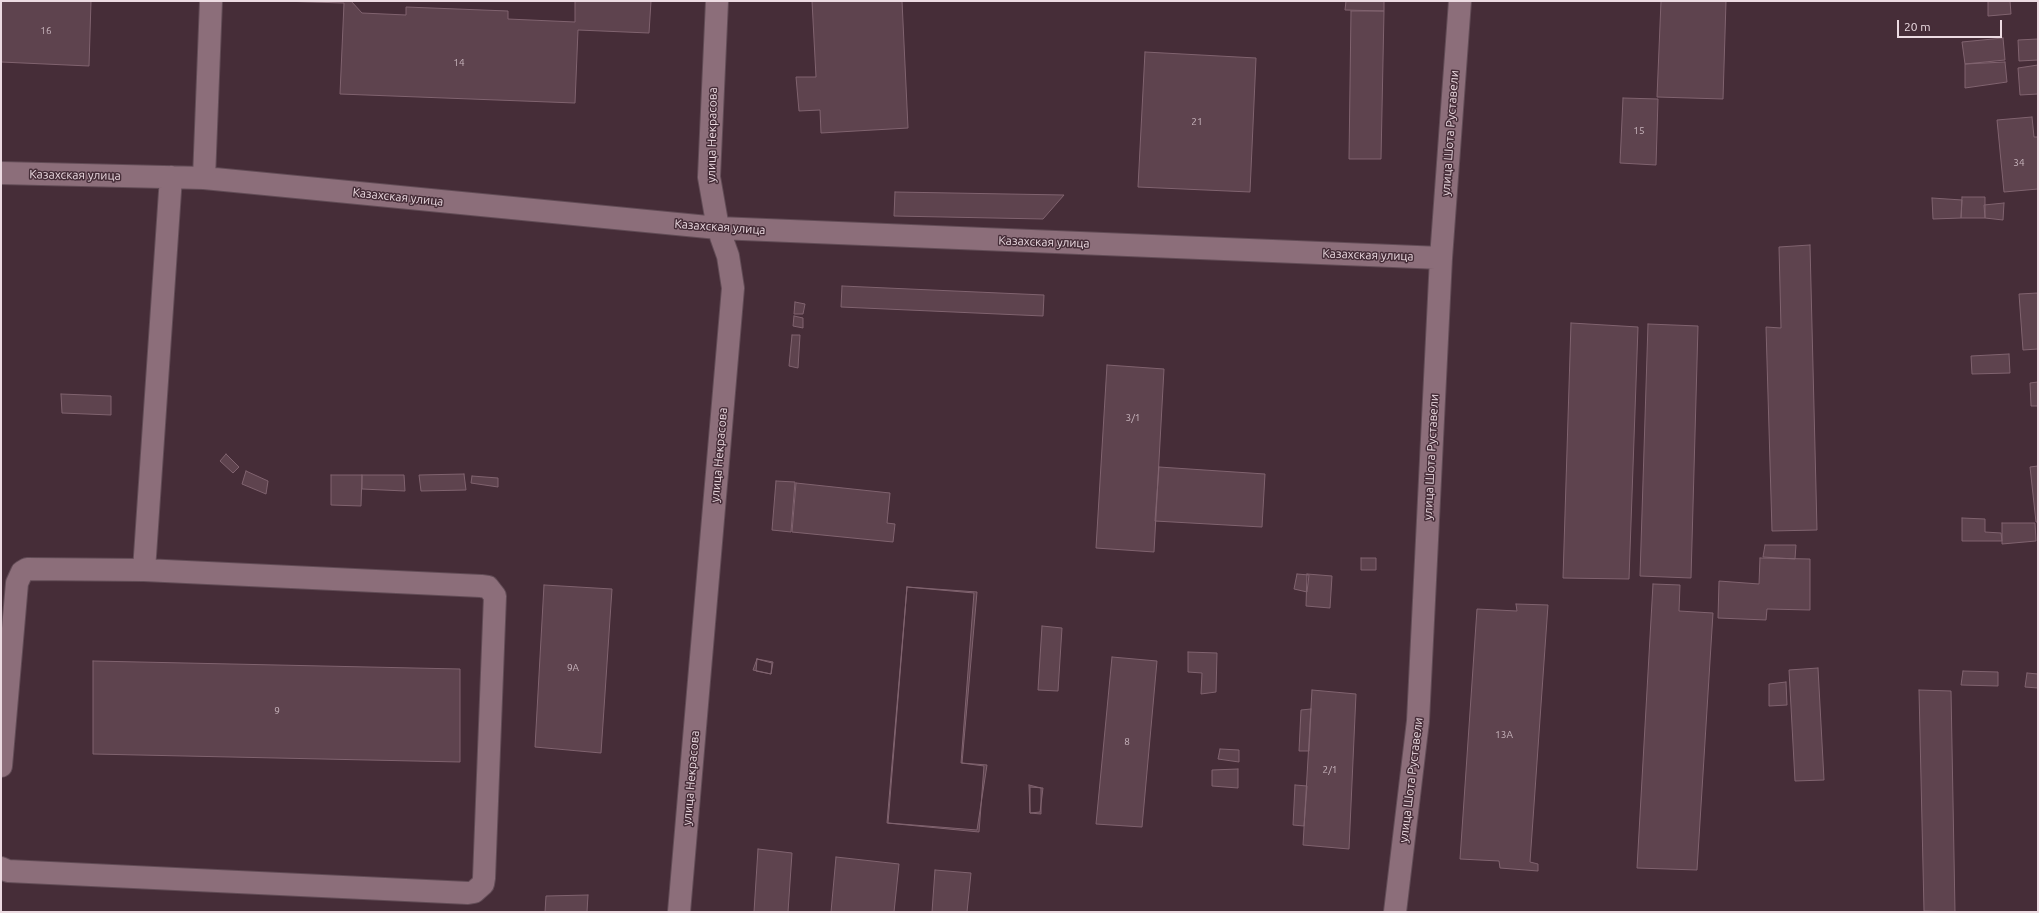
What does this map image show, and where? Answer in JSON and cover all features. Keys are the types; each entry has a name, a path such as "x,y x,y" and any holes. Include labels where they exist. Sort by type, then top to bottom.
{"street":[{"path":"204,178 211,1"},
{"name":"улица Некрасова","path":"680,912 733,288 728,256 718,228 709,177 717,1"},
{"name":"улица Шота Руставели","path":"1395,912 1418,722 1441,258 1460,1"},
{"name":"Казахская улица","path":"1,174 204,178 718,228 1441,258"},
{"path":"144,570 171,177"},
{"path":"1,766 19,577 22,572 33,568 144,570 481,586 492,591 497,602 483,884 474,892 468,893 8,871 1,868"}],"building":[{"path":"1,1 91,1 89,66 1,62"},
{"path":"280,1 351,1 362,13 406,15 406,7 508,11 508,19 575,22 575,1 651,1 649,33 578,30 575,103 340,94 344,3"},
{"path":"812,1 902,1 908,128 821,133 820,110 799,111 796,77 816,77"},
{"path":"1346,1 1384,1 1384,11 1345,10"},
{"path":"1661,1 1726,1 1723,99 1657,97"},
{"path":"1988,1 2010,1 2011,14 1988,16"},
{"path":"1351,11 1384,11 1381,159 1349,159"},
{"path":"2003,38 2005,60 1965,64 1962,42"},
{"path":"2038,39 2038,60 2019,61 2018,40"},
{"path":"1145,52 1256,58 1250,192 1138,187"},
{"path":"2005,62 2007,82 1965,88 1965,64"},
{"path":"2038,65 2038,94 2020,95 2018,68"},
{"path":"1623,98 1658,99 1656,165 1620,163"},
{"path":"2032,117 2034,137 2038,137 2038,189 2004,192 1997,120"},
{"path":"895,192 1064,195 1043,219 894,216"},
{"path":"1962,197 1985,197 1985,218 1961,218"},
{"path":"1932,198 1962,200 1961,218 1933,219"},
{"path":"2004,203 2003,220 1985,218 1984,205"},
{"path":"1810,245 1817,530 1772,531 1766,327 1781,328 1779,247"},
{"path":"842,286 1044,295 1043,316 841,307"},
{"path":"2038,293 2038,349 2023,350 2019,294"},
{"path":"795,302 805,304 803,314 794,314"},
{"path":"794,316 803,318 803,328 793,326"},
{"path":"1571,323 1638,327 1629,579 1563,578"},
{"path":"1648,324 1698,326 1691,578 1640,576"},
{"path":"792,335 800,335 798,368 789,366"},
{"path":"2009,354 2010,373 1972,374 1971,356"},
{"path":"1107,365 1164,369 1154,552 1096,548"},
{"path":"2038,382 2038,406 2031,406 2030,383"},
{"path":"61,394 111,396 111,415 62,413"},
{"path":"226,454 239,467 233,473 220,461"},
{"path":"2038,466 2038,522 2036,522 2030,467"},
{"path":"1159,467 1265,474 1262,527 1155,521"},
{"path":"246,471 268,481 266,494 242,484"},
{"path":"464,474 466,490 421,491 419,475"},
{"path":"331,475 362,475 361,506 331,505"},
{"path":"362,475 404,475 405,491 362,489"},
{"path":"472,476 498,478 498,487 471,483"},
{"path":"776,481 795,482 791,532 772,530"},
{"path":"796,483 890,493 887,523 895,524 893,542 792,532"},
{"path":"1962,518 1985,519 1985,532 2001,533 2002,541 1962,541"},
{"path":"2002,523 2035,523 2036,541 2002,544"},
{"path":"1765,545 1796,545 1795,559 1763,557"},
{"path":"1361,558 1376,558 1376,570 1361,570"},
{"path":"1760,558 1810,559 1810,610 1767,609 1766,620 1718,618 1719,581 1759,584"},
{"path":"1297,574 1309,575 1307,592 1294,589"},
{"path":"1307,574 1332,576 1330,608 1306,606"},
{"path":"1653,584 1680,585 1679,611 1713,613 1697,870 1637,868"},
{"path":"544,585 612,589 601,753 535,747"},
{"path":"907,587 974,593 961,763 987,765 977,830 888,823"},
{"path":"907,587 977,592 962,763 984,766 979,832 887,823"},
{"path":"1516,604 1548,605 1530,862 1538,864 1538,871 1500,868 1499,861 1460,859 1477,609 1517,611"},
{"path":"1042,626 1062,628 1058,691 1038,690"},
{"path":"1188,652 1217,653 1216,692 1201,694 1202,673 1188,672"},
{"path":"1112,657 1157,661 1142,827 1096,824"},
{"path":"757,659 772,663 771,674 756,671"},
{"path":"757,659 773,662 771,674 753,670"},
{"path":"93,661 460,669 460,762 93,754"},
{"path":"1818,668 1824,780 1795,781 1789,670"},
{"path":"1963,671 1998,672 1998,686 1961,685"},
{"path":"2027,673 2038,674 2038,688 2025,687"},
{"path":"1786,682 1787,705 1769,706 1769,684"},
{"path":"1312,690 1356,694 1349,849 1303,845"},
{"path":"1919,690 1951,691 1955,912 1924,911"},
{"path":"1311,709 1309,751 1299,751 1301,710"},
{"path":"1220,749 1239,750 1239,762 1218,759"},
{"path":"1238,769 1238,788 1212,786 1212,770"},
{"path":"1029,785 1041,788 1041,814 1030,813"},
{"path":"1295,785 1307,786 1304,826 1293,825"},
{"path":"1030,787 1043,788 1040,812 1030,813"},
{"path":"758,849 792,853 788,912 754,912"},
{"path":"836,857 899,864 894,912 831,912"},
{"path":"935,870 971,873 967,912 932,912"},
{"path":"588,895 587,912 545,912 546,896"}]}
